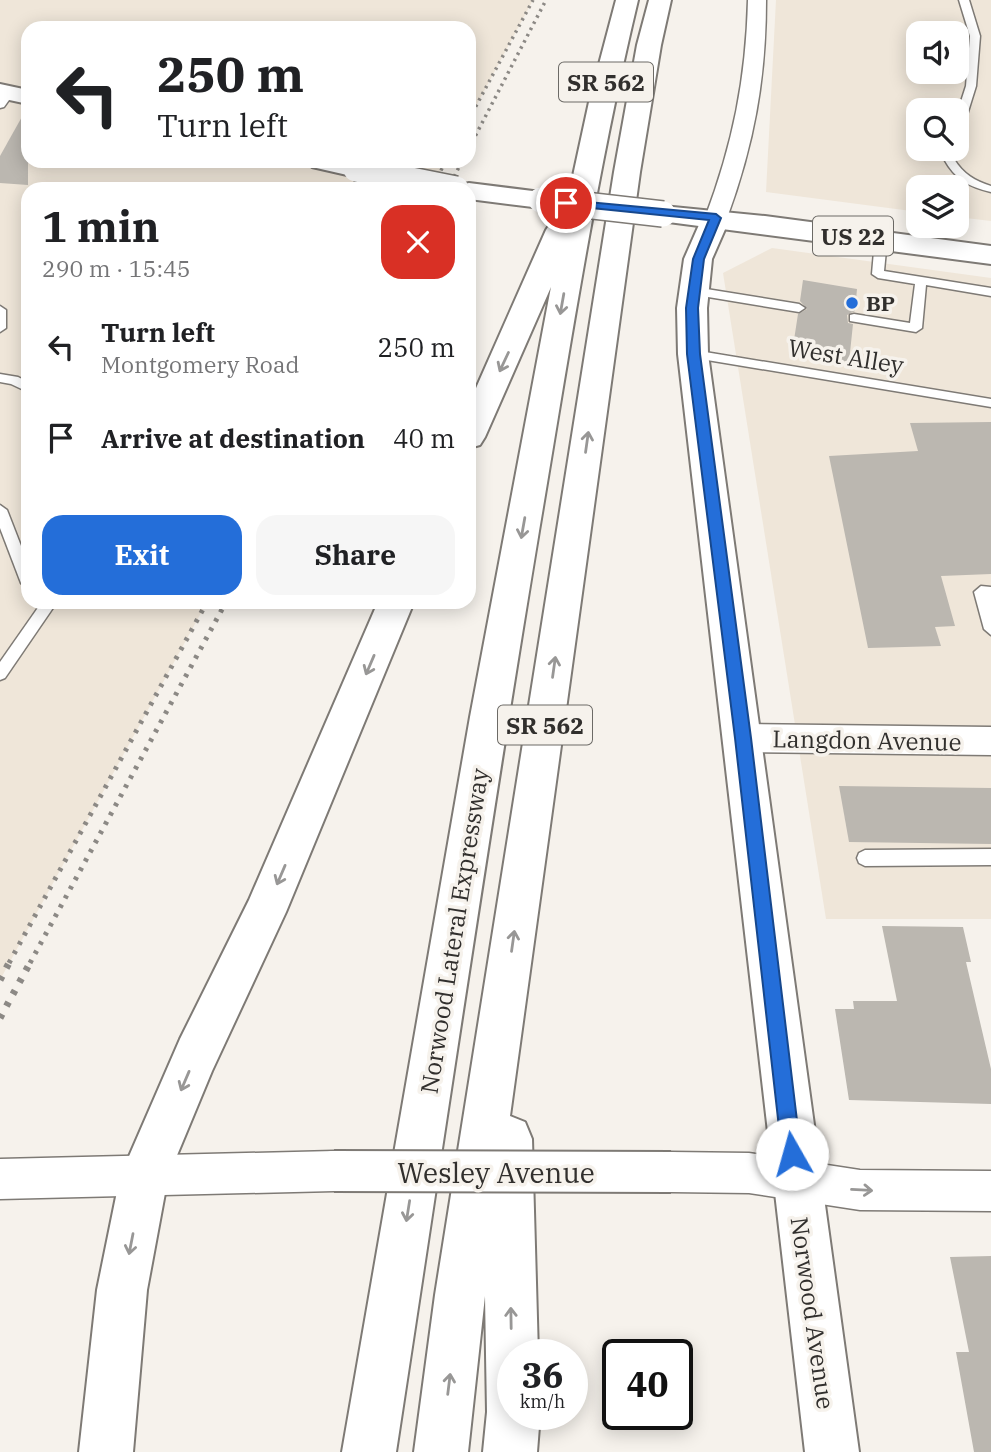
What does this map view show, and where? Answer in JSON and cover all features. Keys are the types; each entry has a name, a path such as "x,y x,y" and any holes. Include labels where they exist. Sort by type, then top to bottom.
{"main road":[{"name":"Norwood Lateral Expressway","path":"369,1452 489,717 589,164 601,102 627,0"},
{"name":"SR 562","path":"441,1452 460,1295 627,172 649,45 660,0"},
{"path":"476,422 589,164"},
{"path":"352,168 421,182"},
{"name":"US 22","path":"476,192 716,218 991,255"},
{"name":"Norwood Avenue","path":"716,218 698,259 692,308 694,354 743,738 795,1182 832,1452"},
{"path":"106,1452 122,1290 144,1177 197,1055 265,912 393,609"},
{"path":"506,988 512,1339"},
{"path":"510,1452 512,1430"}],"street":[{"path":"716,218 740,150 755,66 757,0"},
{"name":"Langdon Avenue","path":"743,738 991,741"},
{"name":"Wesley Avenue","path":"0,1179 334,1171 671,1172 749,1173 860,1191 991,1191"}],"lane":[{"path":"964,0 975,36 971,86 967,98"},
{"path":"950,161 956,173 976,185 991,188"},
{"path":"881,240 878,274 991,292"},
{"path":"854,318 916,328 921,281"},
{"path":"694,291 799,308"},
{"path":"0,310 0,328"},
{"name":"West Alley","path":"694,354 991,403"},
{"path":"0,378 21,384"},
{"path":"0,510 21,565"},
{"path":"991,593 981,592 991,629"},
{"path":"0,674 38,609"},
{"path":"864,858 991,857"}],"shaded area":[{"path":"0,0 533,0 476,106 476,21 21,21 21,168 442,168 435,182 21,182 21,609 203,609 0,980"},
{"path":"776,0 991,0 991,221 969,218 969,175 906,175 906,210 766,192"},
{"path":"772,248 991,278 991,919 826,919 723,273"}],"building":[{"path":"21,118 21,168 28,168 28,182 21,182 21,184 0,183 0,156"},
{"path":"803,280 857,289 855,311 847,315 848,323 853,324 849,362 792,353 798,314 807,309 800,301"},
{"path":"991,422 991,574 941,576 955,626 935,627 941,646 868,648 829,456 918,451 910,423"},
{"path":"839,786 991,788 991,844 849,842"},
{"path":"882,926 963,927 971,962 966,962 991,1069 991,1104 849,1100 835,1009 854,1009 853,1001 897,1001"},
{"path":"991,1256 991,1452 974,1452 956,1352 969,1352 950,1257"}],"railway":[{"path":"476,106 533,0"},
{"path":"476,135 546,0"},
{"path":"435,182 442,168"},
{"path":"452,182 458,168"},
{"path":"9,963 203,609"},
{"path":"30,963 222,609"},
{"path":"0,980 10,961"},
{"path":"0,1018 31,961"}],"place":[{"name":"BP","path":"852,303"}],"route":[{"path":"566,203 716,218 698,259 692,308 694,354 792,1154"}]}
